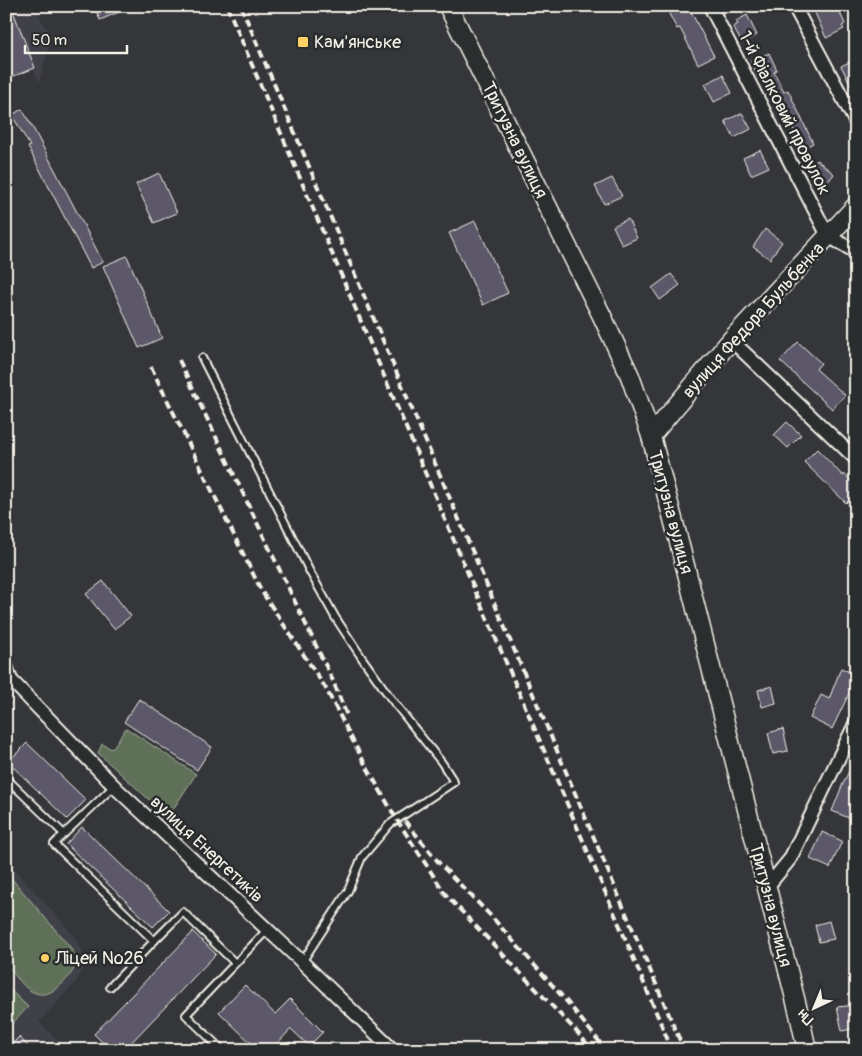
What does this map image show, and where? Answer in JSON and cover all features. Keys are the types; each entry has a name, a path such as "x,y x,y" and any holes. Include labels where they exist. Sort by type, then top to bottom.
{"street":[{"name":"Тритузна вулиця","path":"448,6 602,316 630,376 651,436 767,887 799,1014 806,1050"},
{"name":"1-й Фіалковий провулок","path":"710,6 828,236"},
{"path":"794,6 856,123"},
{"name":"вулиця Федора Бульбенка","path":"651,436 731,340 856,206"},
{"path":"828,236 856,252"},
{"path":"731,340 856,459"},
{"name":"вулиця Енергетиків","path":"6,666 9,682 114,786 302,962 391,1049"},
{"path":"767,887 790,859 856,722"}],"lane":[{"path":"202,358 310,572 335,617 392,700 442,763 454,782 390,824 362,857 348,890 302,962"},
{"path":"6,778 64,834"},
{"path":"114,786 54,844 154,941"},
{"path":"110,987 183,912 235,964"},
{"path":"222,1050 186,1015 267,930"}],"path":[{"path":"6,734 9,682"}],"shaded area":[{"path":"6,6 35,6 52,36 39,83 34,69 6,79"},
{"name":"Ліцей №26","path":"6,860 72,933 83,952 84,963 81,974 39,1022 59,1041 51,1050 6,1050"}],"green space":[{"path":"126,728 196,774 168,817 98,753 102,744 112,749"},
{"path":"6,872 71,948 75,956 76,962 73,971 56,988 48,993 39,994 29,990 6,964"},
{"path":"6,986 28,1007 6,1030"}],"building":[{"path":"6,6 11,6 35,68 6,79"},
{"path":"94,6 133,6 100,20"},
{"path":"671,6 688,6 714,56 698,64 680,28 677,29 669,14 673,11"},
{"path":"812,6 837,6 845,24 842,26 844,29 826,38"},
{"path":"747,15 757,35 742,43 733,27 738,24 736,21"},
{"path":"769,53 777,70 774,72 784,92 788,90 813,143 798,151 790,135 795,132 783,113 780,115 771,99 774,98 763,77 759,79 751,61"},
{"path":"856,59 856,95 841,66"},
{"path":"723,75 732,93 714,102 705,84"},
{"path":"22,109 103,262 91,268 28,147 30,146 12,115"},
{"path":"742,113 751,129 734,138 725,121"},
{"path":"760,150 769,167 751,175 743,158"},
{"path":"817,160 834,174 823,188 810,177 813,173 809,170"},
{"path":"159,173 177,213 154,223 136,184"},
{"path":"612,178 622,196 604,204 595,186"},
{"path":"628,219 637,238 622,245 613,226"},
{"path":"475,221 508,293 483,305 449,233"},
{"path":"765,229 782,242 770,259 753,247"},
{"path":"127,256 162,338 139,348 103,266"},
{"path":"671,274 680,285 660,300 652,288"},
{"path":"798,342 821,363 816,369 845,395 832,409 780,361"},
{"path":"787,422 801,435 788,448 774,435"},
{"path":"817,449 843,476 844,474 856,485 856,493 846,503 804,462"},
{"path":"103,581 131,616 114,629 86,594"},
{"path":"841,668 856,675 856,679 832,729 810,718 821,695 829,699"},
{"path":"772,686 776,703 762,707 758,690"},
{"path":"139,699 212,747 197,770 124,722"},
{"path":"783,729 788,751 773,754 768,733"},
{"path":"27,743 86,800 67,819 8,762"},
{"path":"856,756 856,806 851,819 832,811"},
{"path":"82,827 169,911 153,927 66,844"},
{"path":"822,832 842,841 830,868 810,859"},
{"path":"829,921 834,939 819,942 815,925"},
{"path":"193,932 216,954 124,1050 110,1050 94,1034"},
{"path":"245,985 275,1014 290,999 323,1032 309,1046 291,1029 271,1050 258,1050 219,1012"},
{"path":"856,1005 856,1028 842,1031 837,1007"},
{"path":"19,1037 32,1050 6,1050"}],"railway":[{"path":"227,6 672,1050"},
{"path":"241,6 684,1050"},
{"path":"179,360 333,681 348,718"},
{"path":"151,367 262,592 325,687 397,820 446,895 592,1050"},
{"path":"405,821 440,864 491,916 568,1003 606,1050"}],"place":[{"name":"Кам'янське","path":"303,42"},
{"name":"Ліцей №26","path":"45,958"}]}
